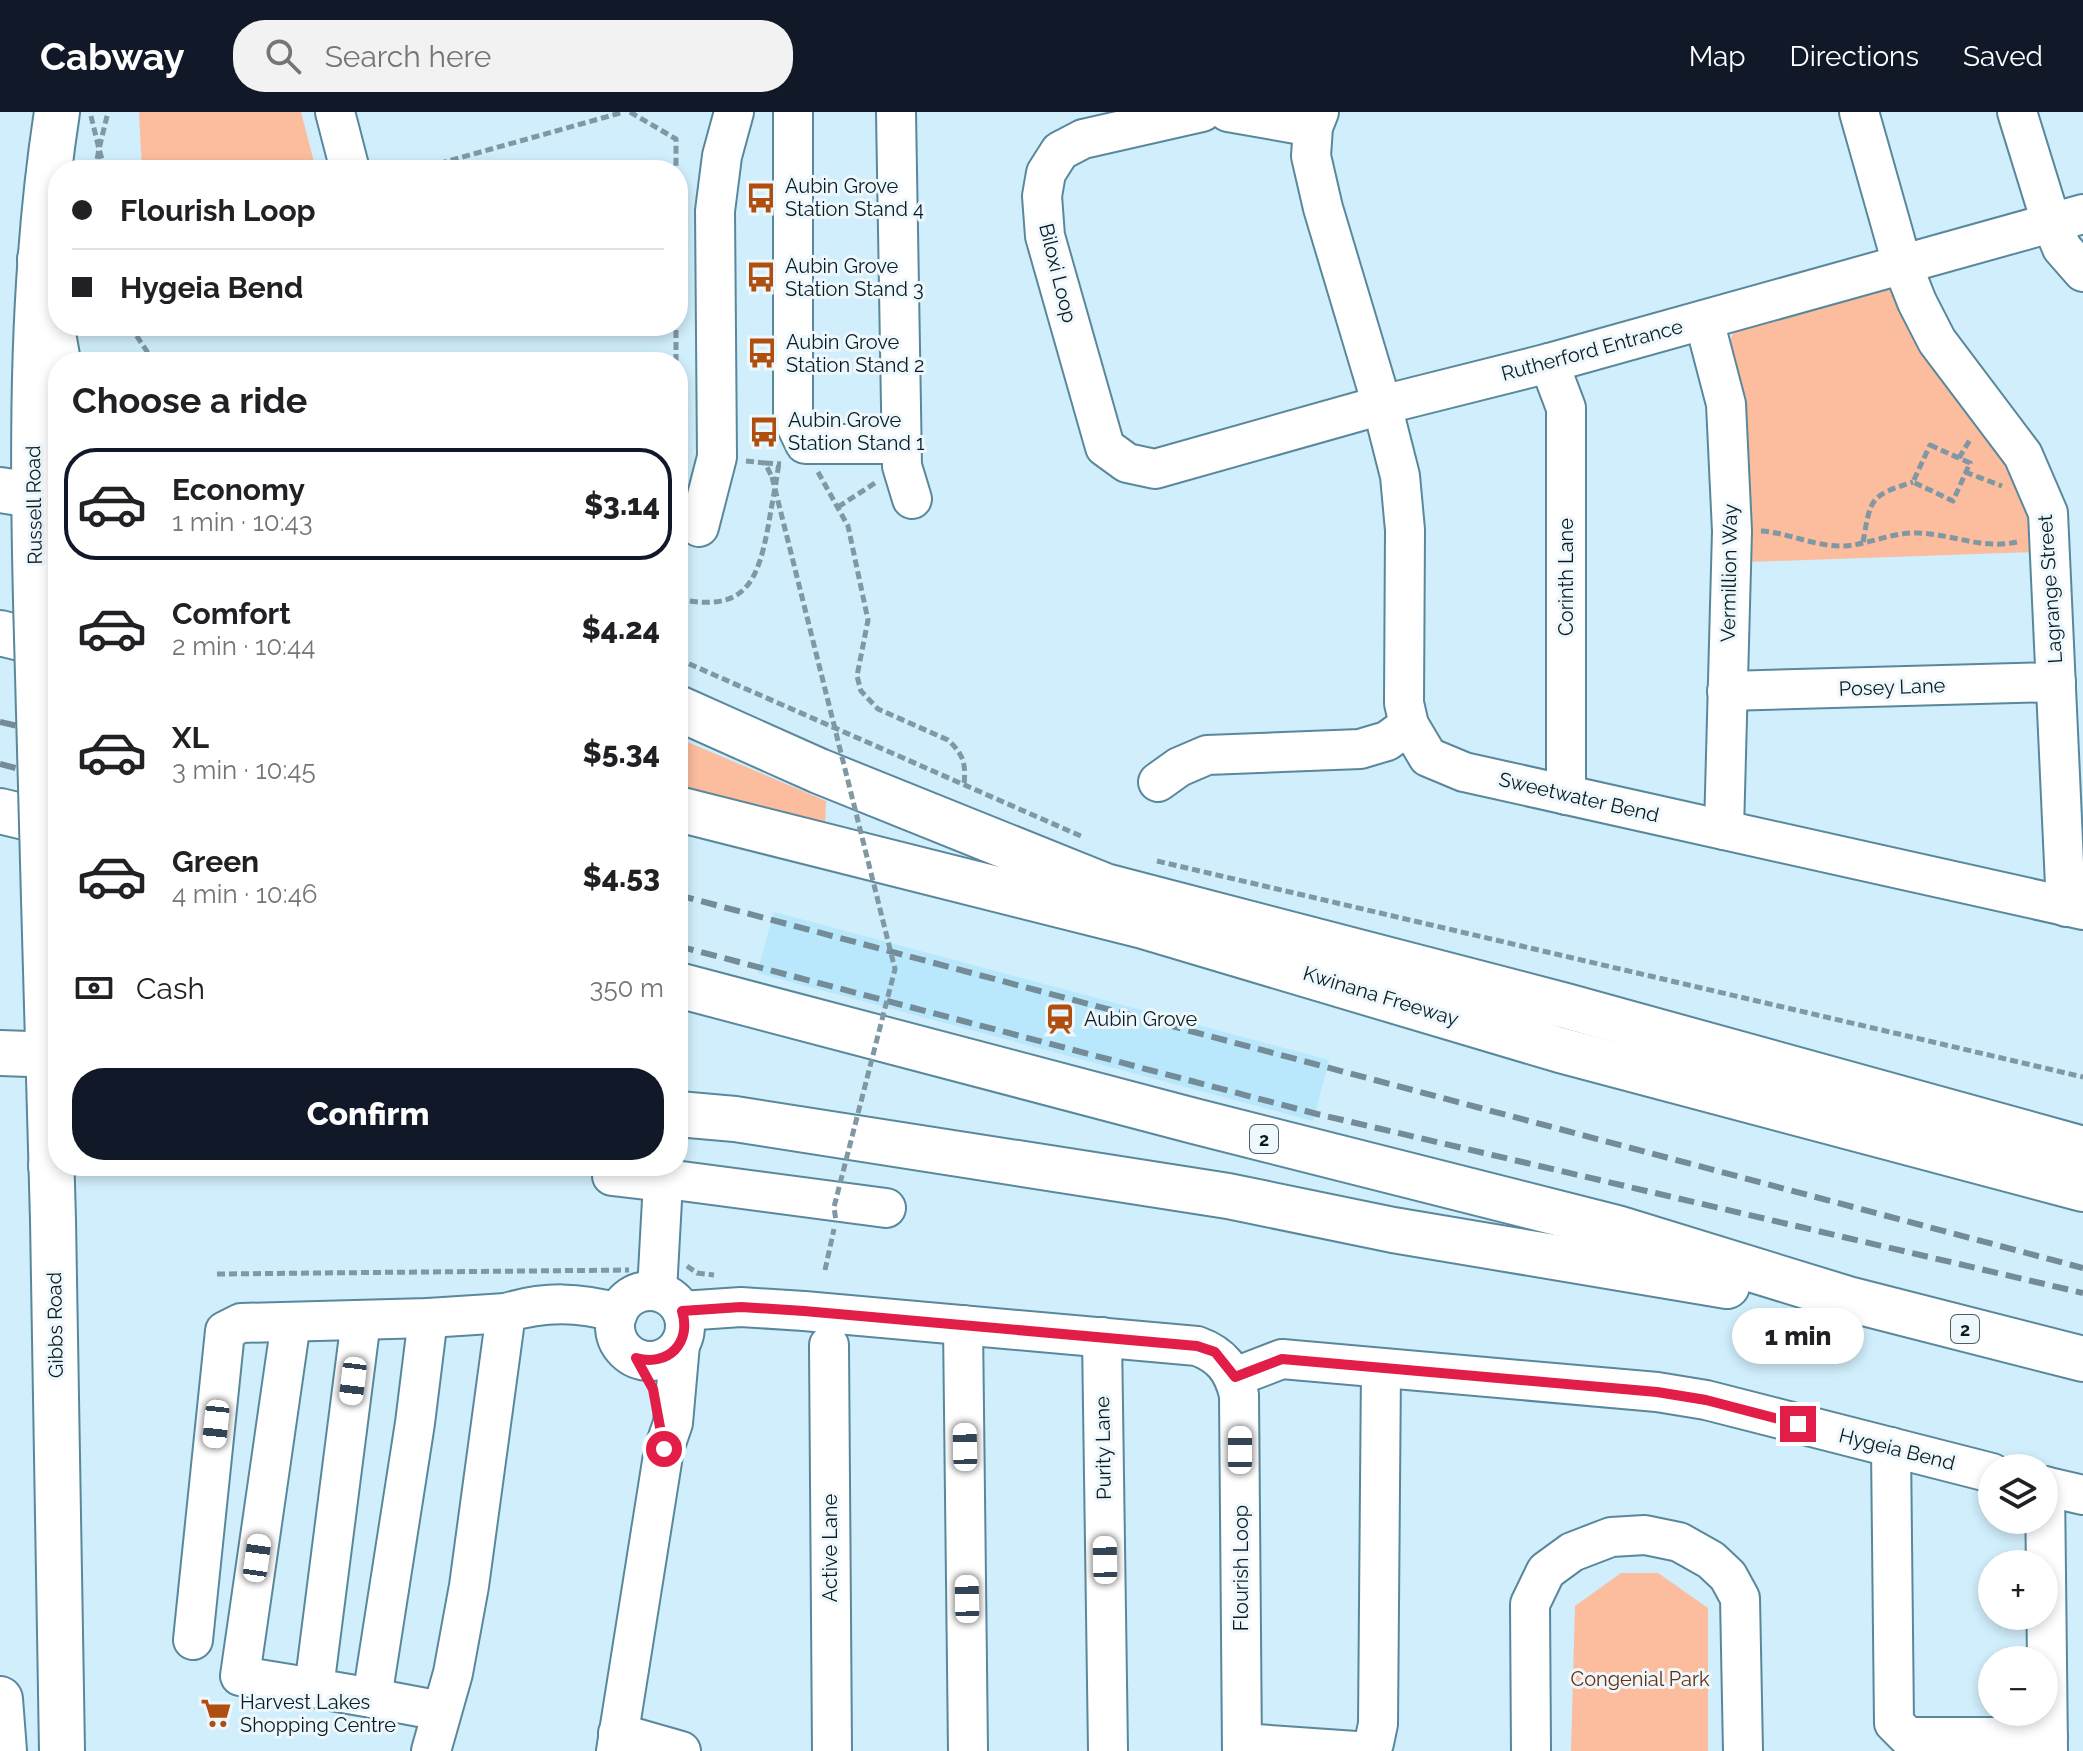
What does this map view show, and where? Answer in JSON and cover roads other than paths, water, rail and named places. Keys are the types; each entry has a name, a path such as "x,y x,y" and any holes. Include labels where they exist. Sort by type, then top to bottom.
{"main road":[{"name":"Russell Road","path":"49,160 57,112"},
{"name":"Russell Road","path":"44,899 30,494 35,336 48,173"},
{"path":"40,259 48,305"},
{"path":"0,633 48,645"},
{"path":"688,712 819,771 1105,886 1566,1006 2083,1149"},
{"path":"0,811 48,823"},
{"name":"Kwinana Freeway","path":"688,812 1143,926 1560,1050 2083,1189"},
{"name":"Gibbs Road","path":"44,899 48,968"},
{"name":"2","path":"688,988 1617,1228 1848,1299 2083,1359"},
{"path":"0,1053 48,1054"},
{"name":"2","path":"688,1115 735,1119 1213,1193 1393,1230 1802,1299 1848,1299"},
{"name":"Gibbs Road","path":"55,1176 62,1751"},
{"path":"0,1699 4,1751"}],"street":[{"path":"335,112 347,160"},
{"path":"712,112 722,156"},
{"path":"699,527 717,457 715,211 722,156 734,112"},
{"path":"793,112 793,419 805,444 905,470 896,112"},
{"name":"Biloxi Loop","path":"1105,447 1045,236 1042,196 1046,173 1060,151 1083,139 1202,112"},
{"path":"1228,112 1316,119"},
{"name":"Lagrange Street","path":"1859,112 1902,264 1937,341 2023,455 2048,513 2066,534 2056,682 2074,908"},
{"path":"2017,112 2067,218 2062,248 2083,272"},
{"name":"Sweetwater Bend","path":"1316,119 1311,156 1323,208 1400,476 1405,530 1404,703 1409,725 1428,757 1464,772 2074,908"},
{"name":"Rutherford Entrance","path":"1105,447 1127,463 1155,469 2067,218"},
{"name":"Vermillion Way","path":"1704,320 1726,404 1732,531 1724,830"},
{"name":"Corinth Lane","path":"1549,363 1566,408 1566,795"},
{"name":"Posey Lane","path":"1727,691 2056,682"},
{"path":"1158,782 1179,767 1207,755 1360,749 1387,741 1409,725"},
{"path":"612,1176 663,1182 674,1180 886,1208"},
{"path":"636,1358 665,1358 663,1182"},
{"path":"664,1449 653,1389 636,1358 620,1344 615,1324 618,1313 629,1298 638,1293 663,1304 741,1307 1197,1346 1215,1352 1235,1377"},
{"path":"193,1640 225,1331 241,1323 428,1318 506,1313 555,1303 590,1305 618,1313"},
{"path":"663,1304 673,1423 664,1449 617,1742 681,1751"},
{"path":"431,1751 453,1673 469,1586 506,1313"},
{"path":"372,1698 415,1423 428,1318"},
{"path":"314,1688 361,1320"},
{"path":"291,1322 240,1676 441,1711"},
{"path":"963,1325 968,1751"},
{"name":"Purity Lane","path":"1102,1337 1108,1751"},
{"name":"Active Lane","path":"829,1345 832,1751"},
{"name":"Hygeia Bend","path":"1235,1377 1282,1359 1657,1392 1706,1400 1978,1469"},
{"path":"1364,1751 1374,1743 1378,1724 1381,1368"},
{"name":"Flourish Loop","path":"1235,1377 1240,1419 1242,1747"},
{"path":"1891,1447 1894,1723 1908,1737 2048,1744 2046,1534"},
{"path":"2058,1489 2083,1495"},
{"path":"1531,1751 1530,1604 1546,1571 1572,1552 1611,1537 1645,1535 1679,1542 1711,1560 1728,1576 1740,1598 1743,1751"},
{"path":"1242,1747 1356,1751"}],"railway":[{"path":"0,722 48,733"},
{"path":"0,764 48,776"},
{"path":"688,898 2083,1268"},
{"path":"688,949 1317,1114 2083,1293"}],"place":[{"name":"Aubin Grove Station Stand 4","path":"761,198"},
{"name":"Aubin Grove Station Stand 3","path":"761,277"},
{"name":"Aubin Grove Station Stand 2","path":"762,353"},
{"name":"Aubin Grove Station Stand 1","path":"764,432"},
{"name":"Aubin Grove","path":"1060,1019"},
{"name":"Harvest Lakes Shopping Centre","path":"216,1713"}],"park label":[{"name":"Congenial Park","path":"1640,1679"}]}
